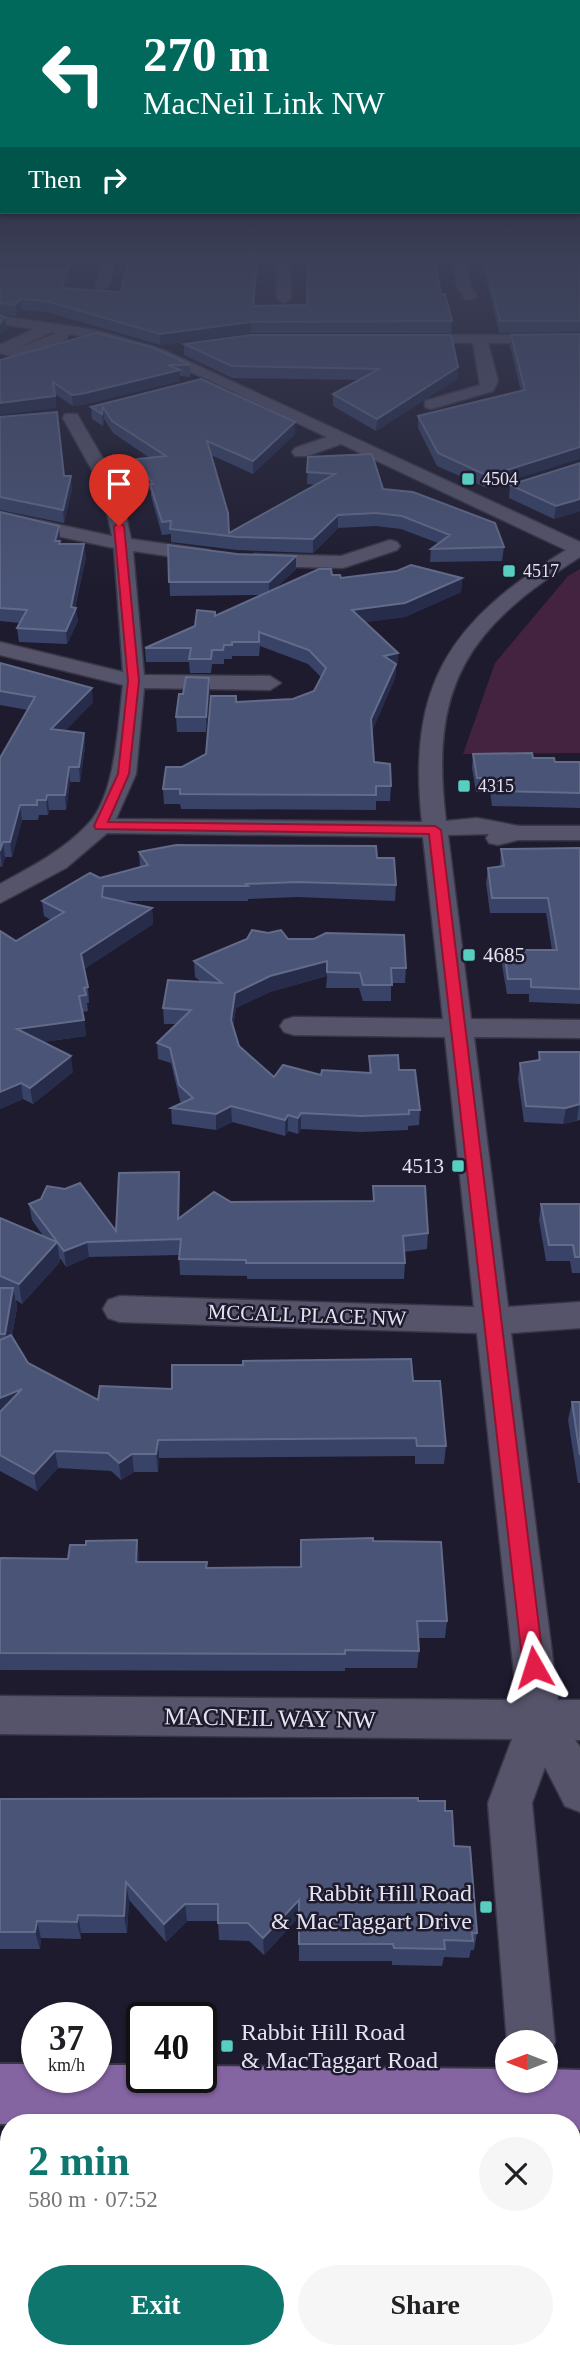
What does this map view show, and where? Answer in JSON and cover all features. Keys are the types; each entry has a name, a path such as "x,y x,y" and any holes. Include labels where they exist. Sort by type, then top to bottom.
{"main road":[{"path":"0,2094 547,2101"}],"street":[{"path":"188,367 580,549"},
{"path":"431,404 487,388 490,381 487,367"},
{"path":"190,387 214,380"},
{"path":"0,895 57,863 101,826 124,774 134,681 123,544 111,488 65,418 91,414"},
{"path":"301,452 339,439"},
{"path":"475,501 501,492"},
{"path":"0,519 123,544 231,559 343,562 390,546"},
{"path":"580,549 520,586 495,608 467,641 444,681 429,735 429,773 435,830 495,1321 560,1721 580,1791"},
{"path":"0,648 30,658 134,681 270,683"},
{"path":"101,826 435,830 466,840 486,840 518,833 580,833"},
{"path":"293,1026 580,1029"},
{"name":"MCCALL PLACE NW","path":"120,1310 495,1321 580,1315"},
{"name":"MACNEIL WAY NW","path":"0,1715 560,1721"},
{"path":"530,2030 510,1803 560,1721"}],"shaded area":[{"path":"580,569 580,753 463,754 495,663 568,576"}],"building":[{"path":"0,367 173,367 180,370 72,395 53,382 55,396 0,403"},
{"path":"285,367 458,367 377,419 333,394 379,369"},
{"path":"519,367 580,367 580,447 488,476 438,453 418,416 525,390"},
{"path":"201,379 295,422 253,461 207,441 228,513 229,533 335,474 307,472 308,457 372,454 383,489 413,492 495,523 504,547 431,549 450,535 402,516 376,513 338,515 313,539 237,537 170,529 171,521 162,522 150,484 153,484 137,459 166,456 112,421 103,407 102,414 91,407"},
{"path":"57,412 64,476 71,476 63,510 0,497 0,417"},
{"path":"580,463 580,499 556,506 510,485"},
{"path":"0,512 59,526 55,541 60,541 59,544 84,544 71,607 76,608 66,631 17,628 27,610 0,608"},
{"path":"168,545 237,554 296,556 269,582 169,582"},
{"path":"411,565 462,578 405,603 352,610 398,653 384,656 396,664 371,719 374,762 390,764 391,786 376,786 376,795 180,794 180,789 163,789 166,767 182,767 206,754 211,696 236,696 236,702 293,699 314,691 326,668 309,650 259,632 259,642 232,642 232,645 224,645 223,650 212,650 211,659 189,659 191,648 145,648 195,626 197,610 215,612 215,616 319,569 331,569 332,575 340,575 341,578 397,571"},
{"path":"0,663 92,688 51,729 84,733 79,767 69,767 65,795 47,795 46,800 37,800 37,805 20,805 10,842 3,842 0,851 0,758 35,697 0,691"},
{"path":"186,677 209,678 206,717 176,717 179,694 183,694"},
{"path":"532,753 533,758 554,758 555,762 580,762 580,793 494,791 491,778 477,778 473,754"},
{"path":"176,845 376,846 377,858 394,858 396,885 297,882 246,884 248,886 103,886 102,897 152,908 81,954 88,987 84,988 86,995 79,996 84,1020 17,1029 71,1056 30,1088 21,1083 0,1092 0,931 16,941 64,912 42,901 90,873 100,878 148,865 139,852"},
{"path":"580,848 580,989 531,987 531,979 508,979 504,950 557,950 548,898 492,898 488,868 504,866 501,849"},
{"path":"252,930 268,933 281,930 288,939 314,939 326,933 404,935 406,968 391,968 392,985 363,985 360,973 327,972 327,961 270,976 235,993 231,1020 239,1046 274,1077 283,1065 321,1075 322,1070 371,1073 369,1056 398,1055 399,1070 415,1070 420,1110 409,1110 409,1114 361,1116 301,1113 298,1118 288,1115 285,1120 231,1106 216,1114 171,1108 193,1098 179,1085 170,1048 157,1043 191,1010 163,1008 168,980 222,983 194,961 247,939"},
{"path":"539,1052 580,1052 580,1104 566,1108 526,1106 520,1063 540,1060"},
{"path":"179,1172 178,1219 214,1192 231,1202 374,1201 373,1186 425,1186 428,1233 403,1236 405,1263 246,1263 246,1260 179,1259 181,1239 87,1242 64,1251 29,1204 41,1199 47,1186 65,1189 80,1183 116,1231 119,1173"},
{"path":"541,1204 580,1204 580,1257 575,1257 573,1245 549,1245"},
{"path":"0,1218 57,1242 19,1284 0,1276"},
{"path":"0,1288 13,1288 5,1334 0,1334"},
{"path":"11,1335 28,1363 98,1400 100,1386 172,1389 172,1365 243,1365 243,1361 411,1359 413,1381 440,1381 446,1446 417,1446 416,1438 158,1440 156,1454 132,1454 119,1463 108,1453 55,1451 34,1474 0,1455 0,1412 22,1389 0,1398 0,1340"},
{"path":"572,1402 580,1402 580,1455"},
{"path":"373,1538 373,1541 441,1542 447,1621 417,1621 419,1651 345,1650 345,1654 0,1653 1,1558 68,1559 70,1545 86,1545 86,1541 137,1540 136,1562 207,1562 206,1568 301,1567 301,1540"},
{"path":"418,1798 418,1801 445,1801 445,1811 452,1811 454,1846 470,1847 477,1933 472,1933 473,1941 444,1940 445,1949 394,1948 393,1944 299,1944 299,1900 263,1938 248,1923 218,1923 218,1904 185,1904 164,1924 126,1882 124,1916 78,1915 77,1922 37,1921 35,1932 0,1932 0,1799"}],"place":[{"name":"4504","path":"468,479"},
{"name":"4517","path":"509,571"},
{"name":"4315","path":"464,786"},
{"name":"4685","path":"469,955"},
{"name":"4513","path":"458,1166"},
{"name":"Rabbit Hill Road & MacTaggart Drive","path":"486,1907"},
{"name":"Rabbit Hill Road & MacTaggart Road","path":"227,2046"}],"route":[{"path":"119,526 123,544 134,681 124,774 101,826 435,830 477,1162 534,1667"}]}
